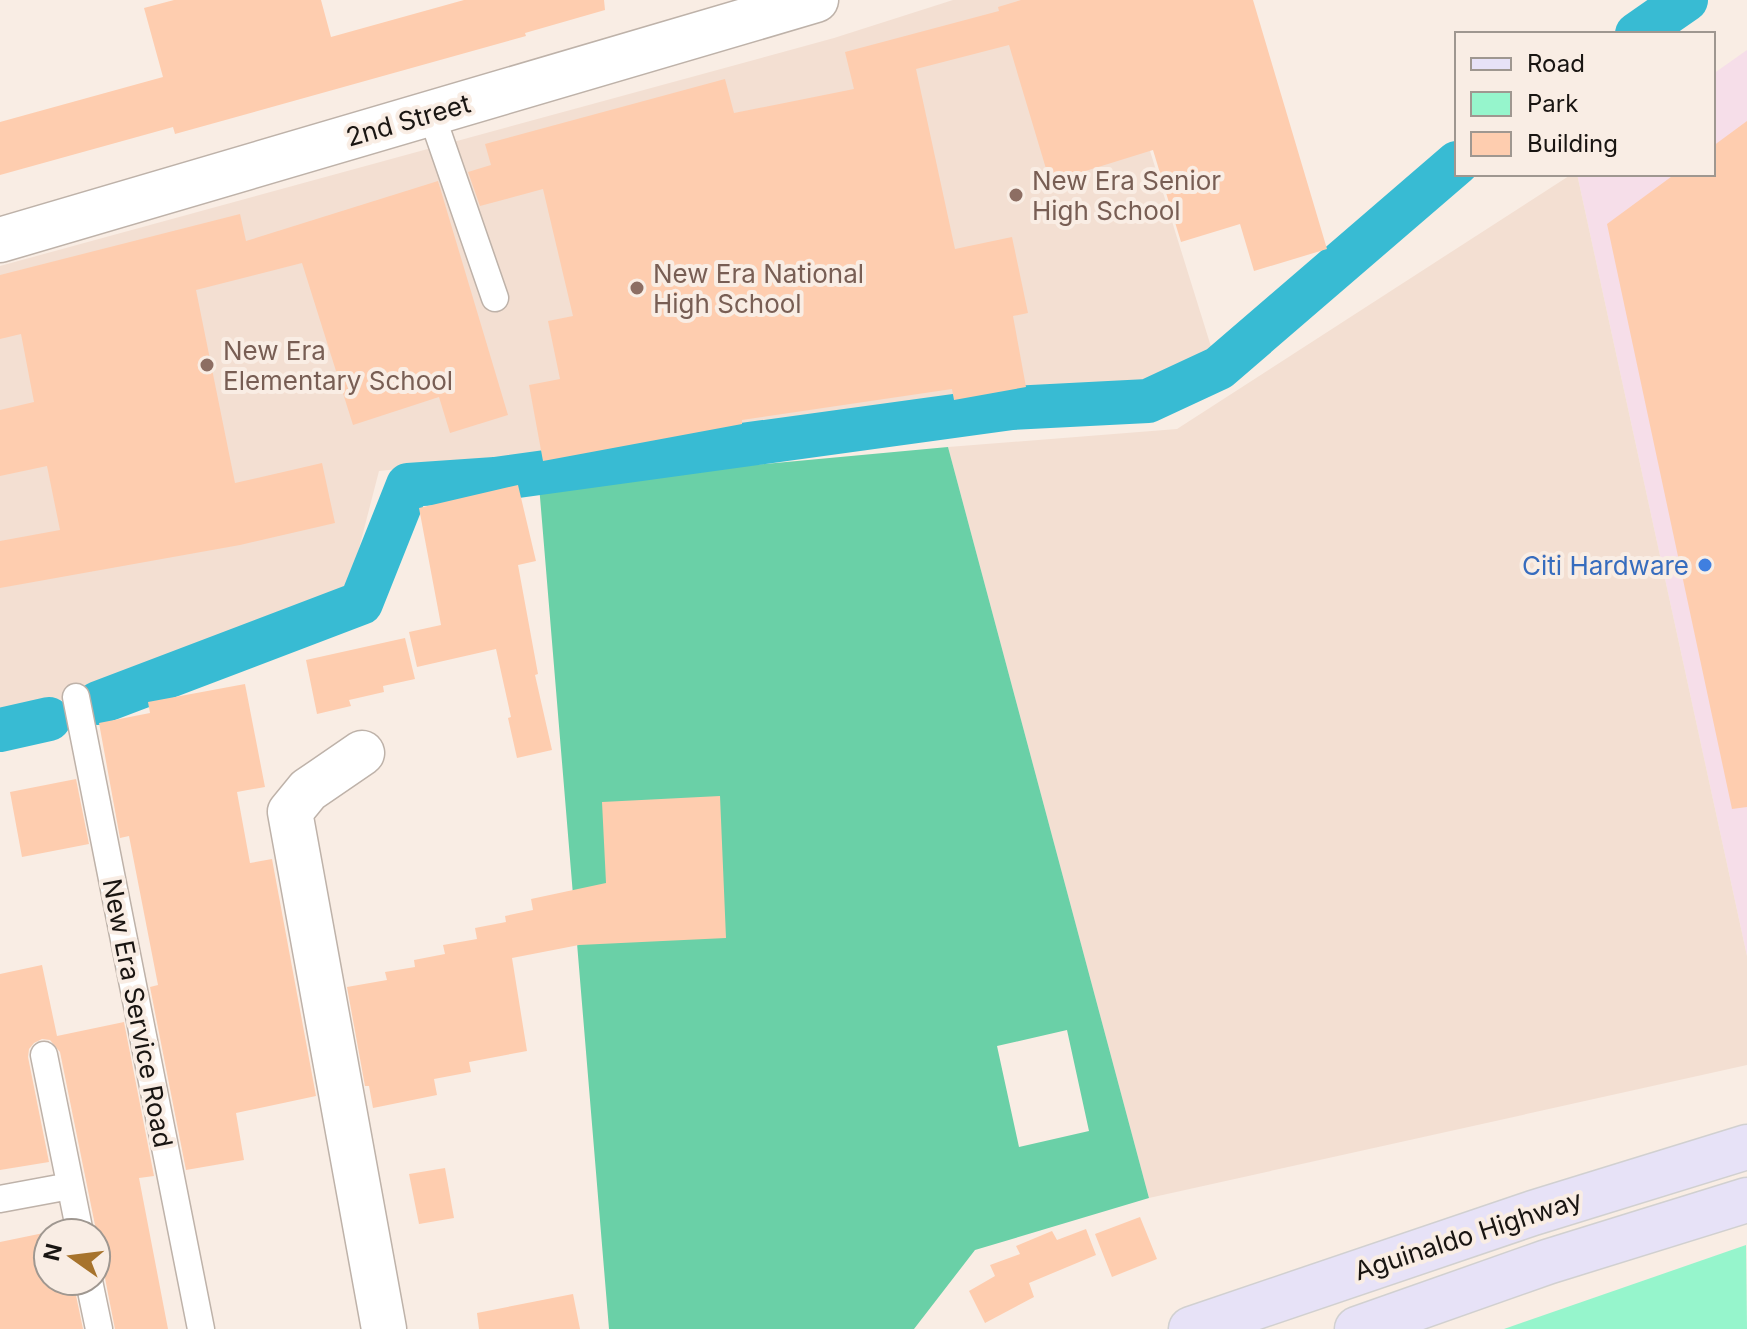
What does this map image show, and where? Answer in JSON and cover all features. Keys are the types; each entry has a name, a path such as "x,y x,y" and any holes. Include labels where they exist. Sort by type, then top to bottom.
{"main road":[{"name":"Aguinaldo Highway","path":"1191,1329 1247,1319 1533,1213 1747,1147"},
{"name":"Aguinaldo Highway","path":"1357,1329 1547,1262 1747,1200"}],"street":[{"name":"2nd Street","path":"0,240 816,0"},
{"path":"362,753 308,790 290,812 384,1329"}],"lane":[{"path":"431,113 495,298"},
{"name":"New Era Service Road","path":"76,697 201,1329"},
{"path":"44,1055 77,1217"},
{"path":"0,1199 70,1186"},
{"path":"92,1297 99,1329"}],"shaded area":[{"path":"953,0 1103,0 1213,353 1143,386 743,424 543,461 447,464 379,471 349,587 76,697 0,715 0,266 834,38"},
{"name":"Citi Hardware","path":"1747,50 1747,956 1577,176 1715,176 1715,73"},
{"path":"1569,176 1577,176 1747,956 1747,1065 1149,1198 948,447 1177,429"}],"green space":[{"path":"948,447 1149,1198 975,1250 914,1329 609,1329 539,485","holes":["1067,1030 1089,1131 1019,1147 997,1046"]},
{"path":"1746,1245 1747,1329 1504,1329"}],"building":[{"path":"174,0 321,0 331,37 464,0 604,0 605,10 525,33 526,36 175,134 173,127 0,175 0,122 163,77 144,8"},
{"path":"1021,0 1253,0 1327,249 1254,271 1240,224 1181,242 1153,150 1050,182 1009,45 916,69 955,249 1012,237 1028,313 1013,316 1026,387 954,400 952,389 742,420 742,424 543,461 529,385 560,379 548,321 573,316 543,189 480,206 468,172 491,165 485,144 725,79 734,113 854,89 845,52 999,11 998,7"},
{"name":"Citi Hardware","path":"1747,121 1747,807 1732,809 1607,224 1672,176 1715,176 1715,145"},
{"path":"438,181 508,415 450,433 439,397 353,425 302,263 196,290 235,483 322,463 335,523 240,545 0,588 0,541 60,530 47,466 0,476 0,410 34,402 21,334 0,339 0,275 240,214 246,241"},
{"path":"518,485 536,561 518,565 538,674 535,675 552,750 517,758 496,649 417,667 409,632 441,625 419,508"},
{"path":"405,638 415,679 383,686 384,692 349,700 351,706 317,714 306,660"},
{"path":"245,684 265,787 237,792 250,863 272,859 316,1096 236,1113 244,1160 186,1170 150,987 158,985 144,913 129,836 120,838 99,723 150,713 148,702"},
{"path":"76,779 89,844 22,857 10,792"},
{"path":"720,796 726,938 579,945 512,958 527,1051 469,1062 471,1072 434,1079 437,1095 373,1108 369,1086 365,1086 347,987 387,980 385,972 415,967 414,960 445,954 443,945 477,939 475,928 506,922 505,916 533,910 531,899 606,883 602,802"},
{"path":"42,965 57,1036 124,1022 154,1176 139,1178 168,1329 115,1329 109,1297 112,1297 112,1217 93,1217 60,1052 50,1040 42,1039 34,1043 28,1057 49,1162 0,1170 0,974"},
{"path":"445,1168 454,1218 419,1224 409,1174"},
{"path":"1140,1217 1157,1259 1112,1277 1095,1234"},
{"path":"1086,1229 1096,1255 1029,1283 1034,1297 985,1323 969,1291 995,1276 990,1265 1020,1254 1016,1246 1052,1231 1057,1240"},
{"path":"32,1235 32,1297 76,1297 83,1329 0,1329 0,1242"},
{"path":"573,1294 580,1329 479,1329 477,1313"}],"waterway":[{"path":"1640,32 1686,0"},
{"path":"98,703 361,603 408,485 495,479 1012,408 1148,401 1219,368 1455,165"},
{"path":"0,730 49,719"}],"place":[{"name":"New Era Senior High School","path":"1016,195"},
{"name":"New Era National High School","path":"637,288"},
{"name":"New Era Elementary School","path":"207,365"},
{"name":"Citi Hardware","path":"1705,565"}]}
